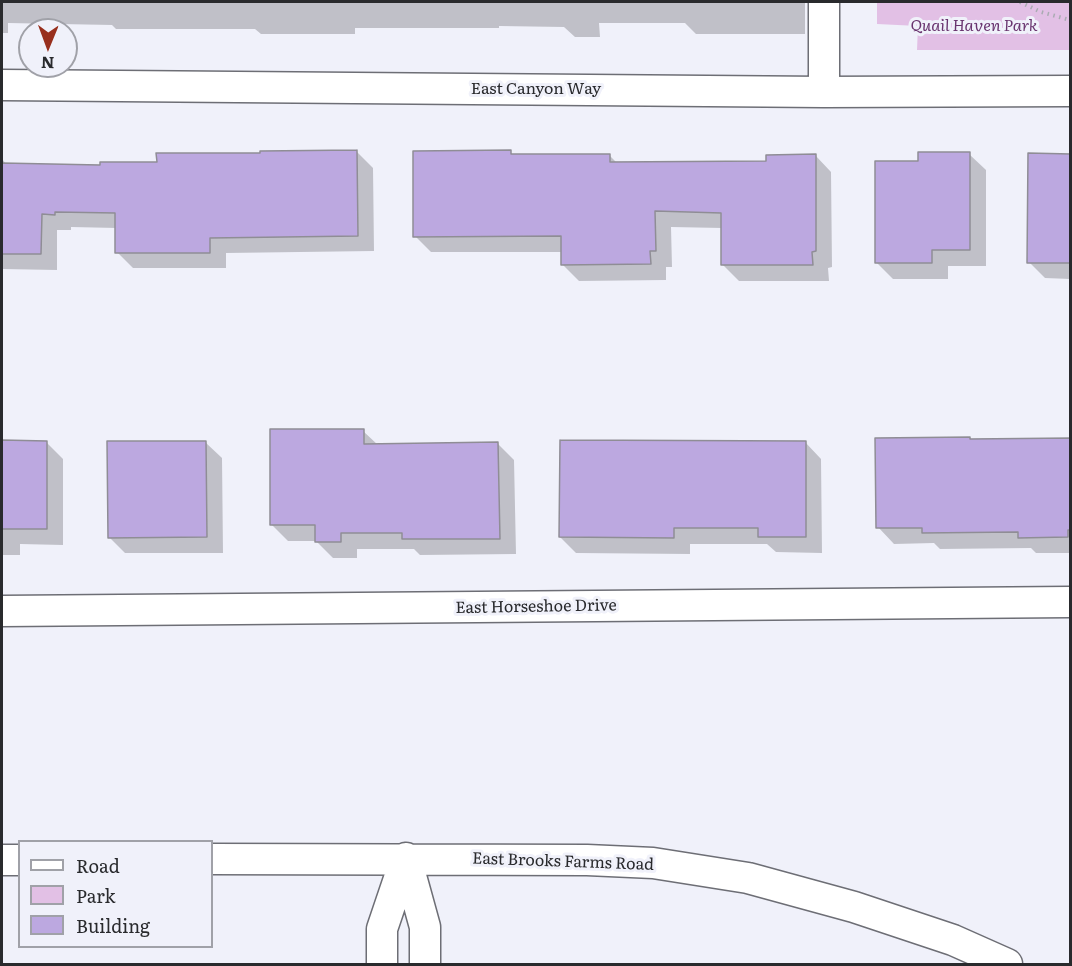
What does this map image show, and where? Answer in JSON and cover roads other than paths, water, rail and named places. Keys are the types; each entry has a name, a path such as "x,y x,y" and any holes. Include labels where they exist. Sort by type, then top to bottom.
{"street":[{"path":"824,2 824,92"},
{"name":"East Canyon Way","path":"2,86 824,92 1071,91"},
{"name":"East Horseshoe Drive","path":"2,611 1071,602"},
{"path":"382,964 382,929 406,858"},
{"path":"406,858 425,927 425,964"},
{"name":"East Brooks Farms Road","path":"213,859 406,858 653,863 748,878 854,907 952,940 1007,964"},
{"path":"2,860 18,860"}],"park label":[{"name":"Quail Haven Park","path":"974,26"}]}
